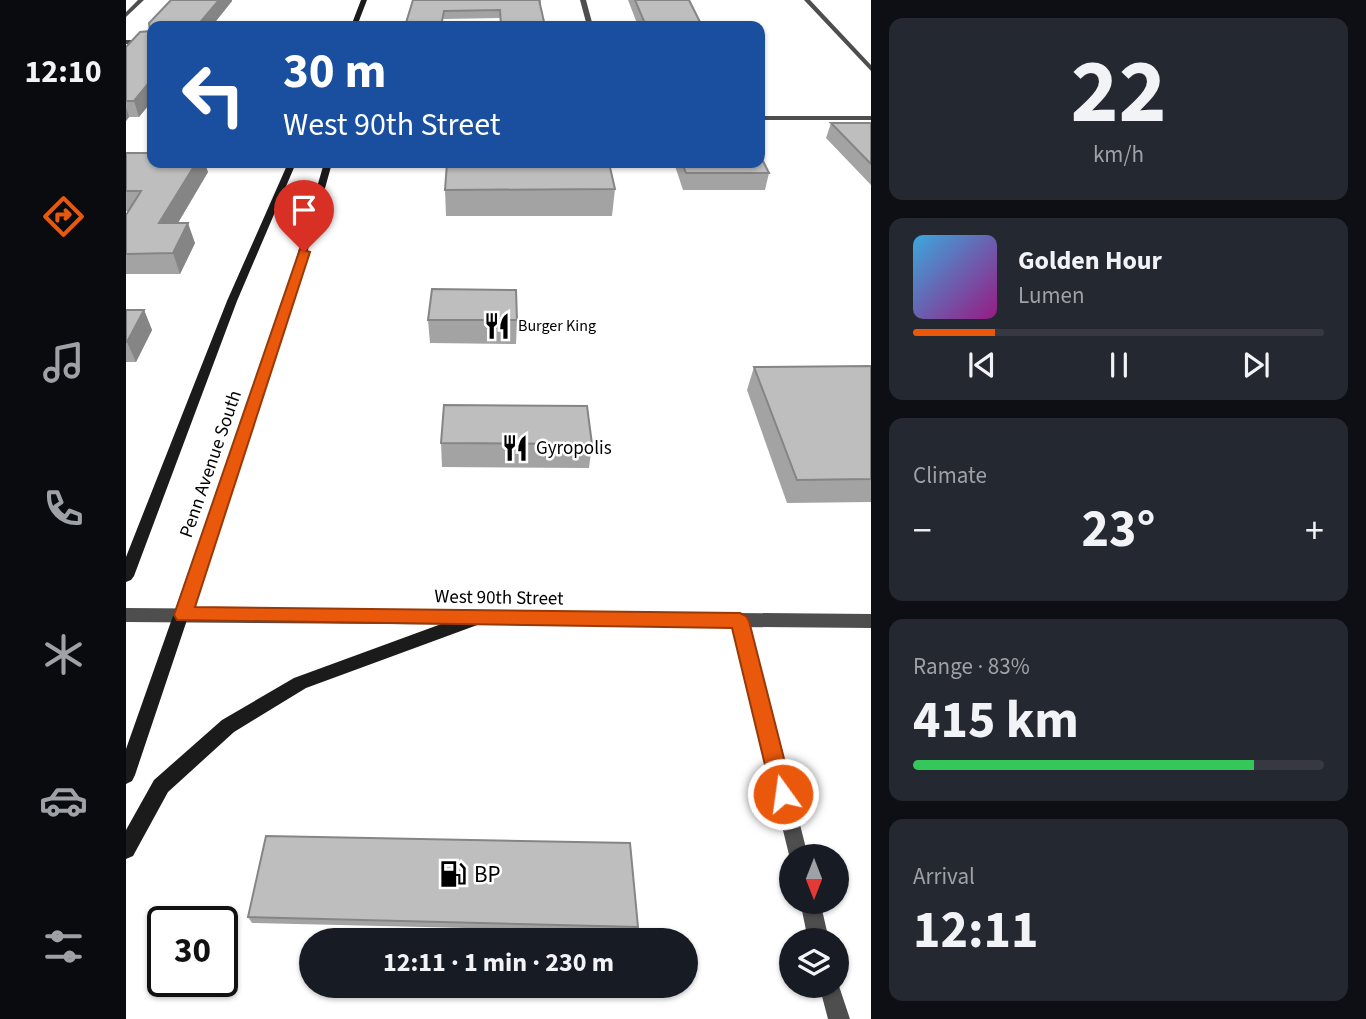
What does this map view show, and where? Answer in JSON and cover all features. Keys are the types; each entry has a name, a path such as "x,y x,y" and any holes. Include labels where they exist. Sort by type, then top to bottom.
{"main road":[{"path":"356,21 363,0"},
{"name":"Penn Avenue South","path":"126,576 232,301 290,168"},
{"name":"Penn Avenue South","path":"126,775 288,304 327,168"},
{"path":"126,849 161,786 228,726 300,682 474,619"}],"street":[{"path":"126,15 141,0"},
{"path":"583,0 589,21"},
{"path":"807,0 871,69"},
{"path":"126,42 147,42"},
{"path":"765,118 871,118"},
{"name":"West 90th Street","path":"126,615 871,621"},
{"path":"740,621 795,844"},
{"path":"833,998 839,1019"}],"building":[{"path":"171,0 219,0 201,21 151,21"},
{"path":"413,0 539,0 544,21 501,21 500,10 444,11 442,21 407,21"},
{"path":"635,0 689,0 700,21 644,21"},
{"path":"147,31 147,85 134,101 126,101 126,47 140,32"},
{"path":"831,123 871,123 871,164"},
{"path":"126,153 147,153 147,168 193,168 159,223 188,223 173,253 126,254 126,215 141,191 126,191"},
{"path":"765,165 769,173 686,173 684,168 765,168"},
{"path":"447,168 610,168 615,189 445,190"},
{"path":"432,289 516,290 517,320 428,320"},
{"path":"126,310 144,310 127,342 126,342"},
{"path":"871,366 871,479 797,480 754,367"},
{"path":"444,405 587,406 592,444 441,443"},
{"path":"266,836 630,843 638,927 248,917"}],"place":[{"name":"Burger King","path":"497,326"},
{"name":"Gyropolis","path":"515,448"},
{"name":"BP","path":"453,874"}],"route":[{"path":"304,252 183,615 740,621 783,794"}]}
